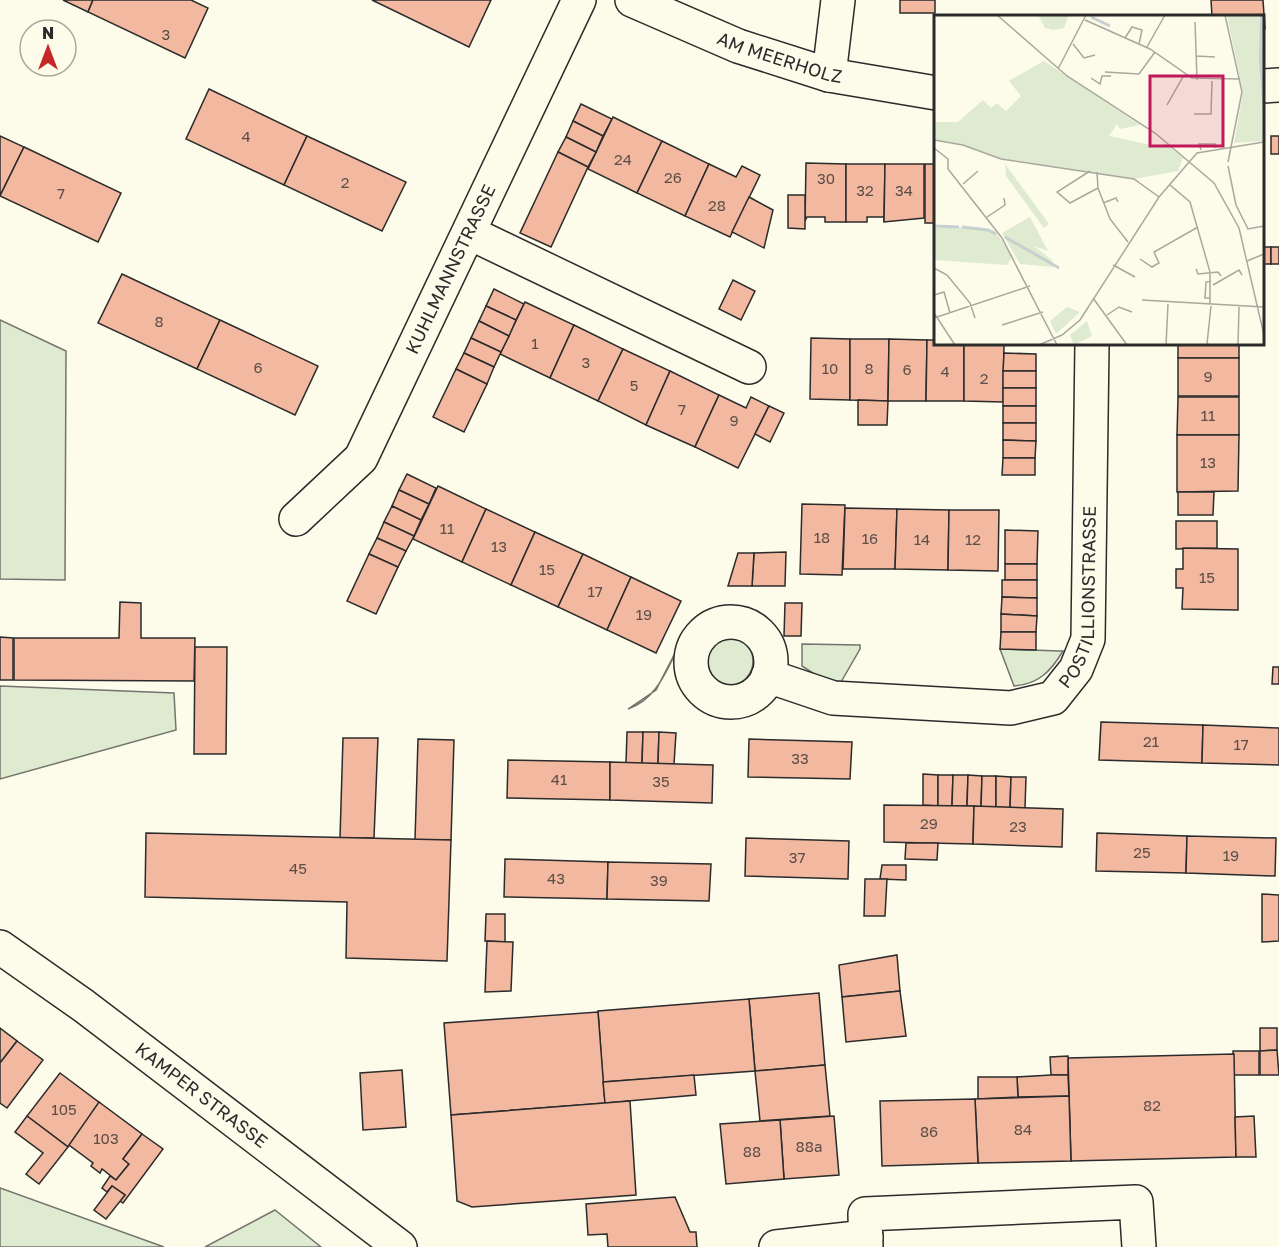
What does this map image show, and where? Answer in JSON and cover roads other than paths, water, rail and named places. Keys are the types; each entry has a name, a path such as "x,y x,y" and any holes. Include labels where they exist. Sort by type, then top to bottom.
{"street":[{"name":"KUHLMANNSTRASSE","path":"296,519 361,458 579,0"},
{"name":"AM MEERHOLZ","path":"632,0 738,46 828,75 934,93"},
{"path":"828,75 838,0"},
{"path":"1264,86 1279,85"},
{"path":"470,233 749,367"},
{"name":"POSTILLIONSTRASSE","path":"768,676 833,698 1011,708 1053,698 1076,669 1088,639 1092,345"},
{"name":"KAMPER STRASSE","path":"0,947 84,1006 400,1247"},
{"path":"776,1247 866,1242 865,1214 1136,1202 1139,1247"}]}
